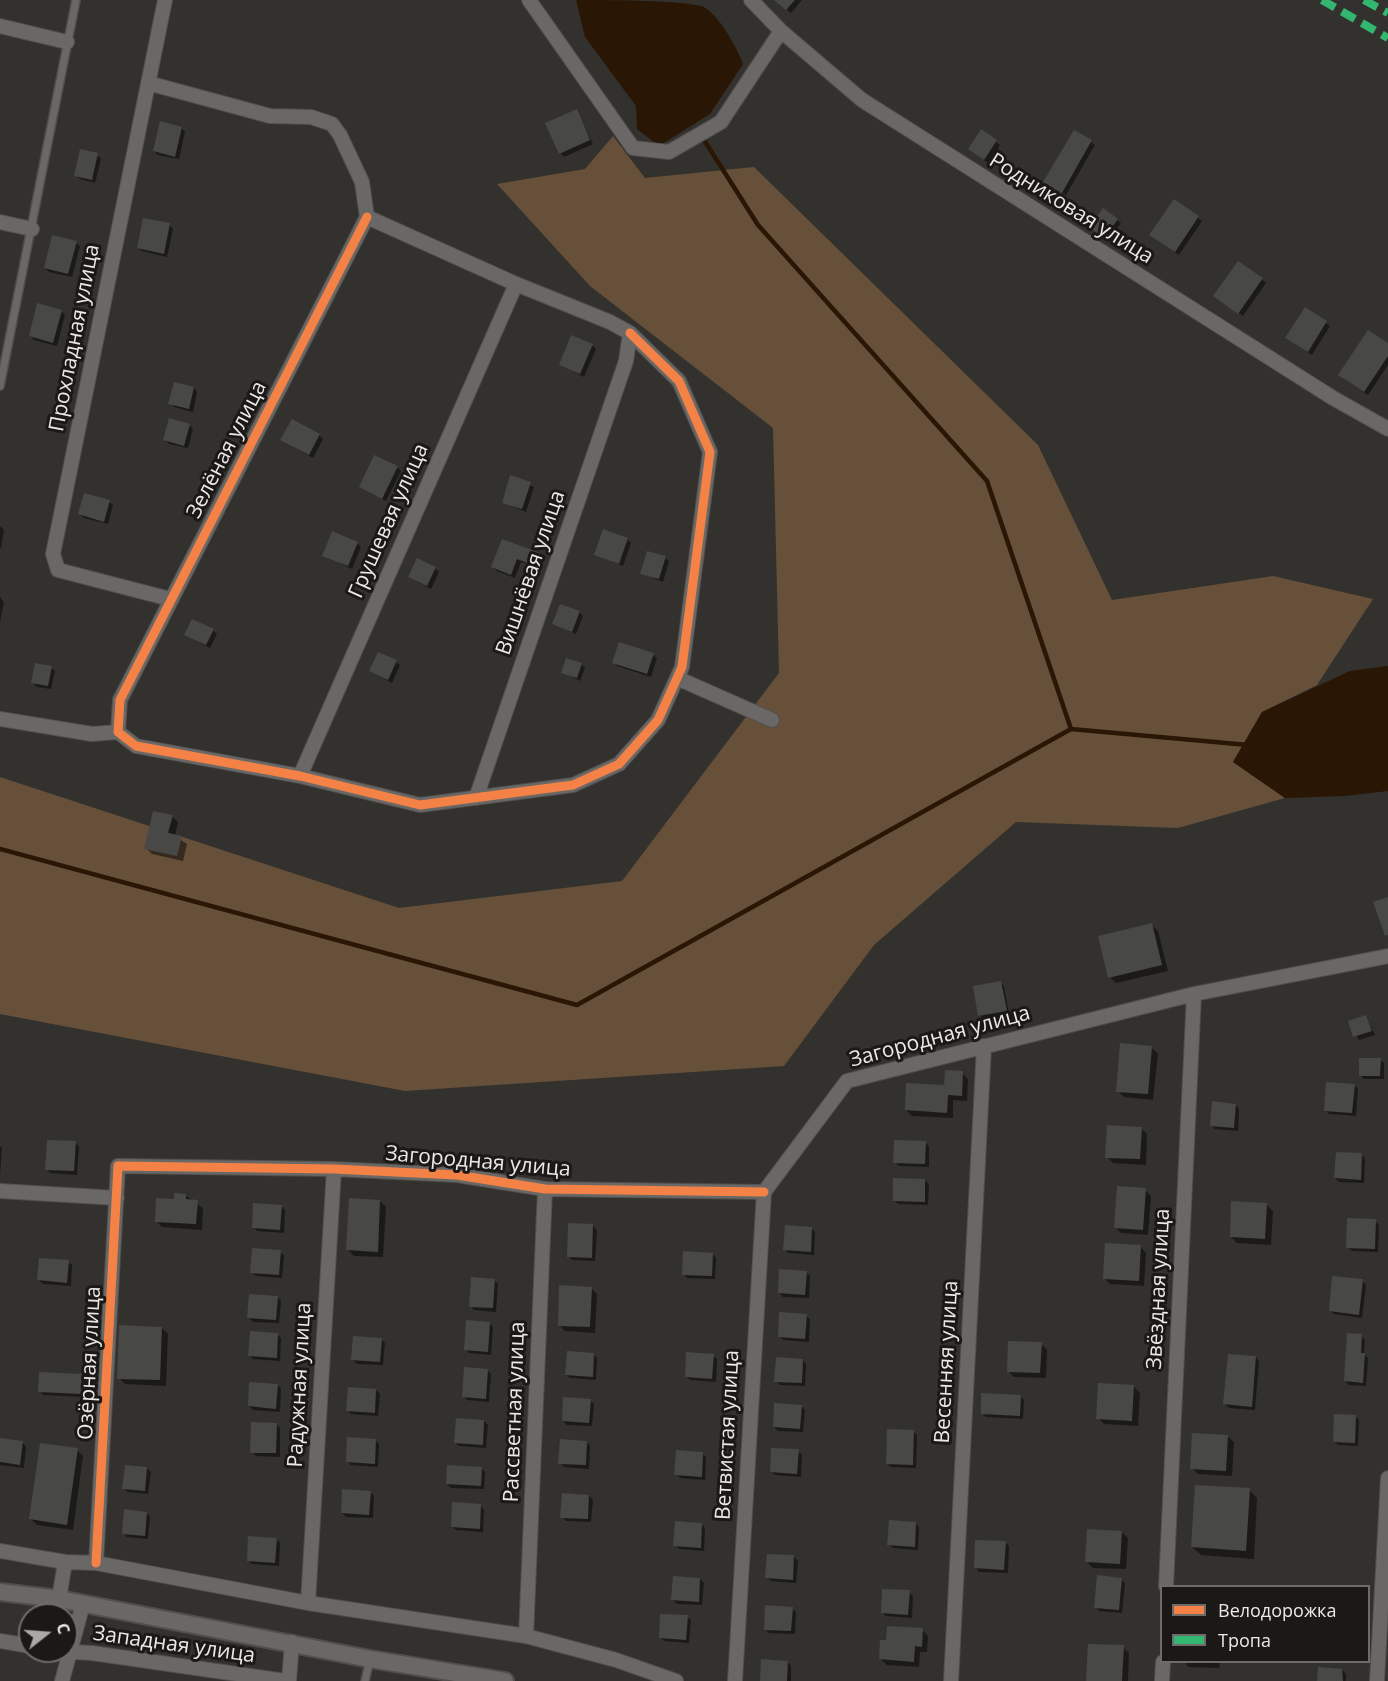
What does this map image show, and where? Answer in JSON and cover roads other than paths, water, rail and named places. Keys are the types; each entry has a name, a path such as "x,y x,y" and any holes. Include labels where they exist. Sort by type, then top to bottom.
{"street":[{"name":"Прохладная улица","path":"165,0 53,554 58,570 170,599"},
{"path":"529,0 633,148 669,152 722,122 781,31"},
{"name":"Родниковая улица","path":"751,0 781,31 862,100 1333,399 1388,429"},
{"path":"0,26 67,42"},
{"path":"0,719 92,734 118,732 136,746 300,776 420,805 573,786 619,764 658,720 682,667 710,452 679,381 630,333 610,322 516,284 367,217 362,182 340,135 332,124 311,117 270,116 148,83"},
{"name":"Зелёная улица","path":"118,732 120,700 367,217"},
{"path":"0,222 32,229"},
{"name":"Грушевая улица","path":"300,776 516,284"},
{"name":"Вишнёвая улица","path":"476,798 626,361 630,333"},
{"path":"677,678 772,720"},
{"name":"Загородная улица","path":"117,1166 334,1169 456,1175 545,1189 764,1192 847,1081 1194,994 1388,956"},
{"name":"Звёздная улица","path":"1166,1585 1194,994"},
{"name":"Весенняя улица","path":"951,1681 984,1046"},
{"name":"Озёрная улица","path":"96,1563 117,1166"},
{"name":"Радужная улица","path":"308,1603 334,1169"},
{"name":"Рассветная улица","path":"526,1636 545,1189"},
{"path":"0,1191 117,1198"},
{"name":"Ветвистая улица","path":"735,1681 764,1192"},
{"path":"1377,1681 1388,1478"},
{"path":"0,1551 65,1562 96,1563 308,1603 526,1636 616,1660 676,1681"},
{"path":"59,1599 65,1562"},
{"path":"0,1592 59,1599 292,1642 370,1659 504,1681"},
{"path":"78,1616 83,1604"},
{"path":"0,1641 18,1644"},
{"path":"287,1681 292,1642"},
{"name":"Западная улица","path":"78,1653 287,1681"},
{"path":"62,1681 63,1663"},
{"path":"1162,1681 1163,1663"}],"lane":[{"path":"0,386 76,0"},
{"path":"365,1681 370,1659"}],"waterway":[{"path":"704,140 758,225 987,481 1071,729"},
{"path":"0,849 577,1005 1071,729 1248,745"}]}
